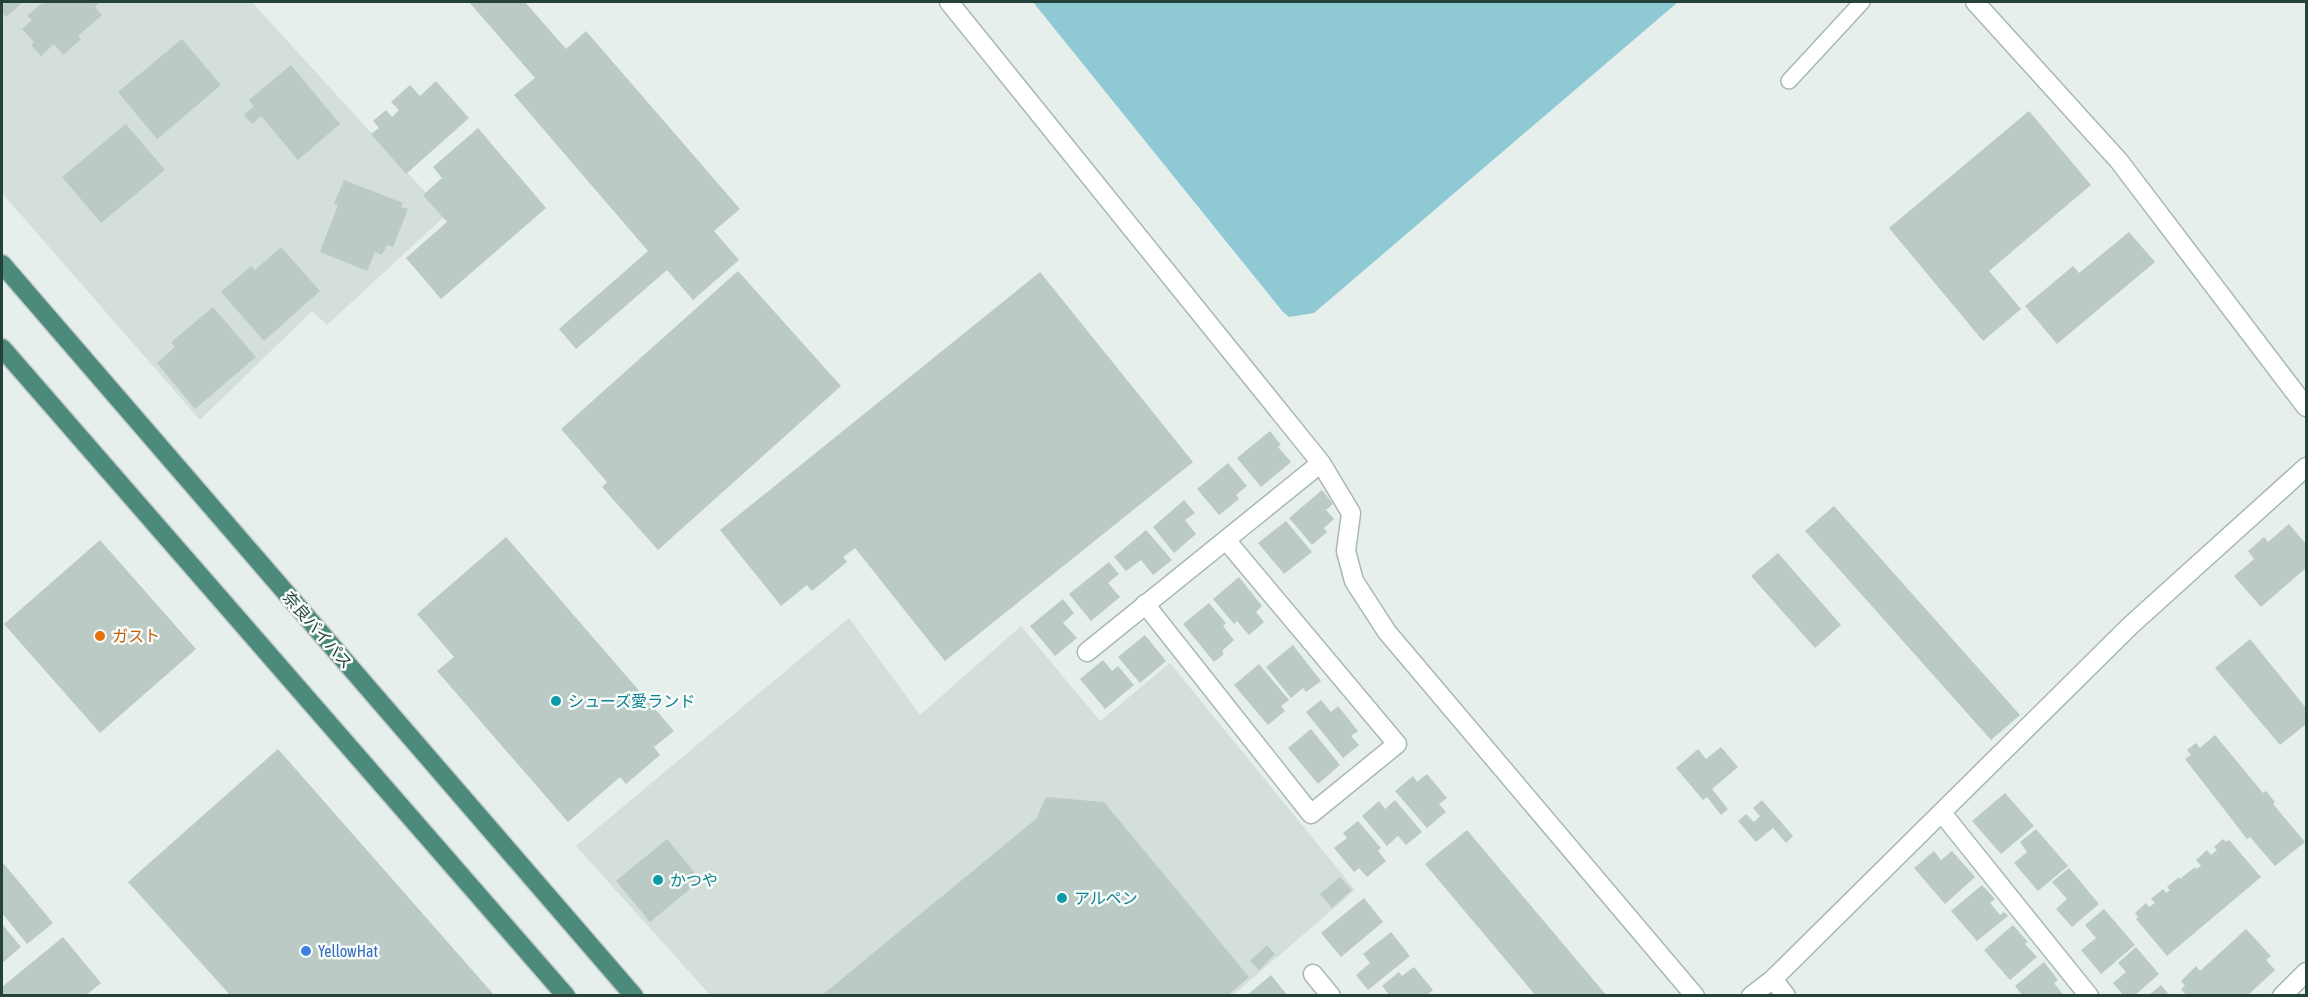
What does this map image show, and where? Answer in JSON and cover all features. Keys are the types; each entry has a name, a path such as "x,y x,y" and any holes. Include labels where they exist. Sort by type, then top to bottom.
{"highway":[{"name":"奈良バイパス","path":"2,264 634,996"},
{"path":"2,348 566,996"}],"street":[{"path":"949,2 1321,463 1351,513 1346,551 1354,581 1387,632 1695,996"},
{"path":"1975,2 2119,161 2307,407"},
{"path":"1087,652 1321,463"},
{"path":"1751,996 1773,979 2131,625 2307,467"},
{"path":"1145,604 1311,814 1396,744 1226,540"},
{"path":"1942,813 2089,996"},
{"path":"2282,996 2307,972"},
{"path":"1313,974 1331,996"},
{"path":"1773,979 1786,996"}],"lane":[{"path":"1789,81 1862,2"}],"shaded area":[{"path":"2,2 252,2 446,215 327,325 312,311 200,420 2,193"},
{"path":"849,618 920,715 1021,626 1100,721 1170,663 1355,890 1233,995 710,995 576,846"}],"water":[{"path":"1033,2 1678,2 1314,313 1289,317"}],"building":[{"path":"2,2 23,2 6,17 2,12"},
{"path":"43,2 98,2 95,7 102,15 78,36 81,39 63,55 54,44 41,56 31,45 34,42 22,29 32,20 27,16"},
{"path":"469,2 525,2 566,49 586,31 740,209 714,231 739,260 693,300 667,270 576,349 559,329 648,251 514,95 535,78"},
{"path":"182,39 221,85 157,139 118,92"},
{"path":"291,65 340,124 298,160 261,116 252,124 244,115 254,106 249,100"},
{"path":"436,81 469,118 406,174 371,134 379,128 373,121 386,110 392,117 399,110 391,102 410,85 420,96"},
{"path":"2029,111 2091,185 1989,271 2021,309 1983,341 1889,228"},
{"path":"126,124 165,170 101,223 62,177"},
{"path":"478,128 546,208 441,299 406,258 447,222 423,195 442,178 433,167"},
{"path":"344,180 403,203 401,207 408,209 393,247 387,245 382,255 375,252 367,271 320,252 338,205 334,204"},
{"path":"2129,232 2155,262 2057,344 2025,306 2073,266 2079,273"},
{"path":"281,247 320,291 264,341 221,292 251,266 255,270"},
{"path":"738,271 841,386 658,550 602,487 607,482 561,429"},
{"path":"1040,272 1193,462 945,661 855,548 843,557 847,562 812,591 807,585 781,606 720,530"},
{"path":"213,307 256,357 195,409 157,363 175,347 171,342"},
{"path":"1270,431 1281,445 1278,447 1291,462 1261,487 1237,458"},
{"path":"1228,463 1247,486 1236,495 1239,499 1219,515 1197,489"},
{"path":"1322,490 1333,504 1326,510 1334,519 1324,528 1327,532 1312,545 1289,518"},
{"path":"1184,500 1195,513 1185,520 1196,534 1174,553 1153,527"},
{"path":"1834,506 2020,715 1991,740 1805,531"},
{"path":"1286,521 1312,552 1284,574 1258,543"},
{"path":"2289,524 2306,544 2306,568 2261,607 2234,576 2254,559 2248,551 2264,537 2268,542"},
{"path":"1146,530 1172,560 1153,575 1141,560 1126,571 1114,557"},
{"name":"シューズ愛ランド","path":"506,537 674,731 654,747 660,755 626,784 620,777 568,822 437,671 454,657 417,614"},
{"name":"ガスト","path":"100,540 196,649 100,733 4,624"},
{"path":"1778,553 1841,625 1815,648 1751,576"},
{"path":"1109,562 1119,574 1108,583 1120,597 1091,621 1069,594"},
{"path":"1239,577 1262,606 1256,612 1264,622 1249,635 1237,621 1234,624 1213,599"},
{"path":"1063,599 1074,613 1063,623 1077,638 1055,656 1030,626"},
{"path":"1209,603 1226,623 1223,626 1234,640 1222,651 1224,654 1214,662 1183,624"},
{"path":"1145,635 1166,661 1140,683 1118,657"},
{"path":"2250,639 2306,708 2306,724 2280,745 2215,668"},
{"path":"1293,645 1321,681 1306,692 1303,688 1291,698 1266,667"},
{"path":"1103,660 1112,671 1118,666 1134,685 1105,709 1080,679"},
{"path":"1259,664 1289,700 1281,706 1285,711 1268,725 1234,685"},
{"path":"1321,700 1331,712 1338,706 1358,731 1351,736 1359,745 1343,758 1306,712"},
{"path":"1311,729 1340,765 1318,784 1288,748"},
{"path":"2215,735 2263,793 2266,791 2275,802 2273,804 2305,842 2275,866 2250,837 2247,839 2185,759 2191,755 2187,750 2196,743 2200,748"},
{"path":"1721,747 1738,767 1712,789 1728,809 1721,815 1707,797 1703,800 1676,768 1698,749 1706,759"},
{"path":"278,749 495,996 231,996 128,882"},
{"path":"1427,774 1447,798 1439,804 1446,812 1427,828 1395,791 1413,776 1417,782"},
{"path":"2005,793 2034,826 2001,854 1972,821"},
{"name":"アルペン","path":"1046,797 1104,802 1249,977 1227,996 821,996 1036,819"},
{"path":"1395,800 1422,832 1406,845 1398,836 1387,846 1362,816 1379,801 1385,809"},
{"path":"1762,800 1793,836 1786,843 1773,828 1756,842 1738,821 1746,814 1754,822 1760,816 1753,808"},
{"path":"1358,821 1381,848 1378,851 1386,861 1367,877 1359,868 1354,872 1334,848 1347,838 1343,833"},
{"path":"2036,829 2068,866 2038,891 2014,863 2027,852 2020,842"},
{"path":"1467,830 1607,996 1536,996 1425,864"},
{"name":"かつや","path":"667,839 701,880 650,922 616,881"},
{"path":"2223,839 2226,842 2229,840 2261,877 2167,956 2136,919 2138,917 2135,913 2146,903 2149,907 2155,903 2151,899 2163,889 2166,893 2170,890 2167,887 2179,877 2180,879 2195,867 2196,869 2201,866 2196,860 2207,850 2211,855 2217,850 2214,847"},
{"path":"1934,851 1941,860 1952,851 1975,877 1945,904 1914,868"},
{"path":"4,864 53,923 27,944 2,913 2,866"},
{"path":"2069,868 2099,904 2072,927 2056,909 2067,899 2052,882"},
{"path":"1340,877 1352,890 1332,908 1320,894"},
{"path":"1982,885 1995,899 1990,903 2000,915 2004,912 2008,916 1977,941 1951,911"},
{"path":"1364,898 1383,922 1341,957 1321,933"},
{"path":"2104,909 2135,945 2101,974 2081,950 2096,938 2085,925"},
{"path":"2,924 21,947 2,963"},
{"path":"2013,925 2037,957 2010,980 1984,950"},
{"path":"2246,929 2271,956 2266,960 2275,970 2247,996 2187,996 2181,989 2185,986 2181,981 2196,966 2200,971"},
{"path":"1391,932 1410,956 1368,990 1356,975 1370,963 1363,954"},
{"path":"63,937 101,983 85,996 2,996 2,987"},
{"path":"1267,945 1275,954 1259,970 1250,961"},
{"path":"2136,947 2159,974 2134,996 2124,996 2113,983 2126,972 2118,963"},
{"path":"2044,962 2058,980 2054,983 2064,996 2023,996 2015,986"},
{"path":"1414,967 1433,990 1426,996 1390,996 1382,986 1399,972 1402,976"},
{"path":"1271,975 1288,996 1246,996"},
{"path":"2161,985 2170,996 2148,996"}],"place":[{"name":"ガスト","path":"100,636"},
{"name":"シューズ愛ランド","path":"556,701"},
{"name":"かつや","path":"658,880"},
{"name":"アルペン","path":"1062,898"},
{"name":"YellowHat","path":"306,951"}]}
